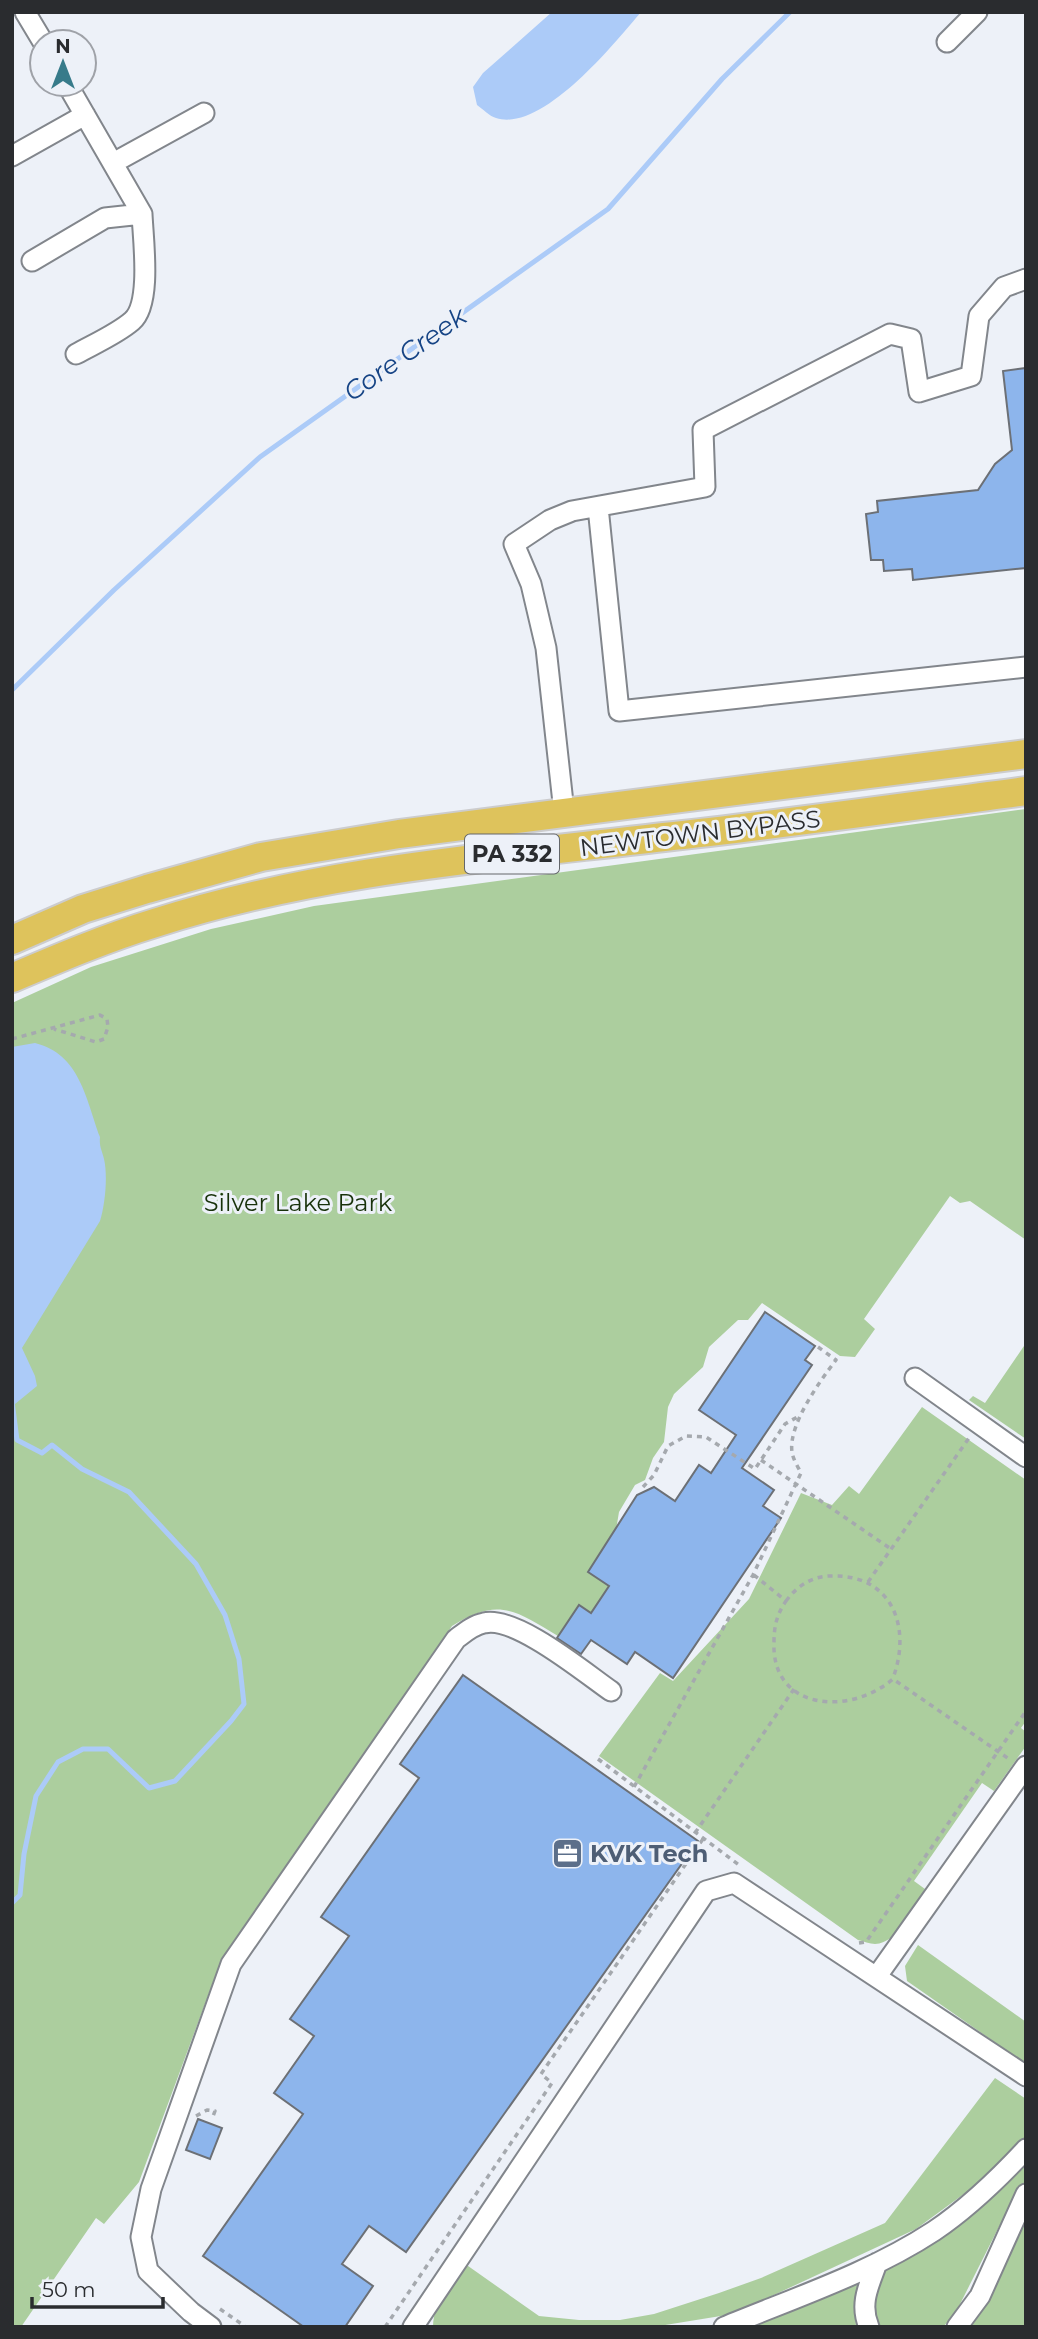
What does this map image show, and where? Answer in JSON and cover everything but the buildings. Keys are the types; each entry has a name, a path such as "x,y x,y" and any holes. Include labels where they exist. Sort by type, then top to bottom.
{"highway":[{"name":"NEWTOWN BYPASS","path":"12,940 83,909 146,888 261,857 353,841 564,812 1026,754"},
{"name":"NEWTOWN BYPASS","path":"12,978 83,947 156,922 293,888 470,859 762,826 1026,791"}],"street":[{"path":"25,12 35,28"},
{"path":"947,42 977,12"},
{"path":"75,98 142,214 144,285 142,307 134,320 76,354"},
{"path":"113,163 204,113"},
{"path":"12,156 85,115"},
{"path":"32,261 104,218 142,214"},
{"path":"564,812 546,648 531,584 514,544 550,520 572,511 705,487 703,430 890,334 911,338 919,392 971,376 979,316 1004,288 1026,279"},
{"path":"598,507 618,711 1026,667"},
{"path":"915,1378 1026,1457"},
{"path":"211,2327 148,2271 141,2237 151,2189 231,1964 456,1640 470,1628 486,1622 522,1629 611,1691"},
{"path":"877,1976 1020,1764"},
{"path":"414,2327 706,1891 734,1883 1026,2076"},
{"path":"724,2327 877,2263 934,2230 1004,2172 1026,2149"},
{"path":"957,2327 980,2296 1026,2194"},
{"path":"869,2327 863,2313 866,2294 877,2263"}],"path":[{"path":"12,1039 54,1030 100,1015 107,1019 108,1027 104,1039 96,1042 54,1030"},
{"path":"634,1787 753,1575 801,1473 792,1451 794,1429 820,1381 836,1360 818,1347"},
{"path":"643,1487 654,1475 668,1446 686,1436 706,1437 755,1469 785,1424 801,1415"},
{"path":"868,1582 970,1437"},
{"path":"761,1460 891,1549"},
{"path":"753,1575 786,1601"},
{"path":"825,1576 857,1577 879,1589 898,1621 899,1658 892,1679 873,1693 836,1704 810,1699 794,1689 779,1671 774,1648 775,1622 786,1601 800,1586 825,1576"},
{"path":"892,1679 1020,1764"},
{"path":"695,1833 794,1689"},
{"path":"850,1942 866,1942 1026,1711"},
{"path":"598,1759 748,1871"},
{"path":"385,2327 552,2082 541,2074 703,1839"},
{"path":"191,2121 198,2113 207,2110 215,2111 212,2119"},
{"path":"212,2303 246,2327"}],"green space":[{"name":"Silver Lake Park","path":"1026,809 1026,1240 970,1201 960,1203 950,1196 864,1319 875,1329 855,1357 840,1356 762,1303 748,1320 738,1320 709,1347 703,1367 674,1394 668,1407 664,1442 653,1458 645,1480 635,1485 619,1512 616,1530 588,1572 609,1586 591,1613 579,1605 558,1636 530,1619 506,1610 482,1612 452,1626 222,1958 139,2182 104,2224 96,2218 21,2327 12,2327 12,1003 91,967 211,929 314,906"},
{"path":"1026,1343 1026,1439 969,1400 973,1396 985,1403"},
{"path":"922,1407 1026,1480 1026,1721 1021,1728 1026,1732 1026,1746 994,1791 982,1783 914,1881 925,1889 905,1923 891,1938 873,1944 858,1940 599,1756 660,1673 673,1681 749,1599 801,1493 832,1505 849,1486 859,1494"},
{"path":"918,1945 1026,2022 1026,2064 907,1981 905,1966"},
{"path":"995,2078 1026,2099 1026,2137 983,2180 916,2229 733,2314 653,2327 433,2327 439,2301 461,2261 539,2316 579,2320 620,2320 654,2314 761,2278 885,2223"},
{"path":"1026,2161 1026,2180 1015,2195 955,2314 943,2327 881,2327 876,2313 876,2295 879,2278 887,2266 973,2212"},
{"path":"1026,2217 1026,2327 971,2327 980,2314"},
{"path":"861,2280 855,2302 856,2327 744,2327"}],"water":[{"path":"552,12 641,12 595,64 555,99 534,112 514,119 491,116 477,105 473,87 483,73"},
{"path":"35,1043 62,1057 79,1080 100,1137 105,1166 105,1190 100,1221 22,1348 37,1386 15,1404 12,1402 12,1047"}],"waterway":[{"name":"Core Creek","path":"12,690 114,590 260,457 608,209 722,79 790,12"},
{"name":"Core Creek","path":"12,1401 17,1440 42,1453 52,1445 82,1469 129,1492 196,1564 225,1615 239,1659 244,1704 175,1781 149,1788 108,1749 83,1749 58,1762 36,1796 24,1854 20,1895 12,1903"}],"place":[{"name":"KVK Tech","path":"567,1853"}]}
